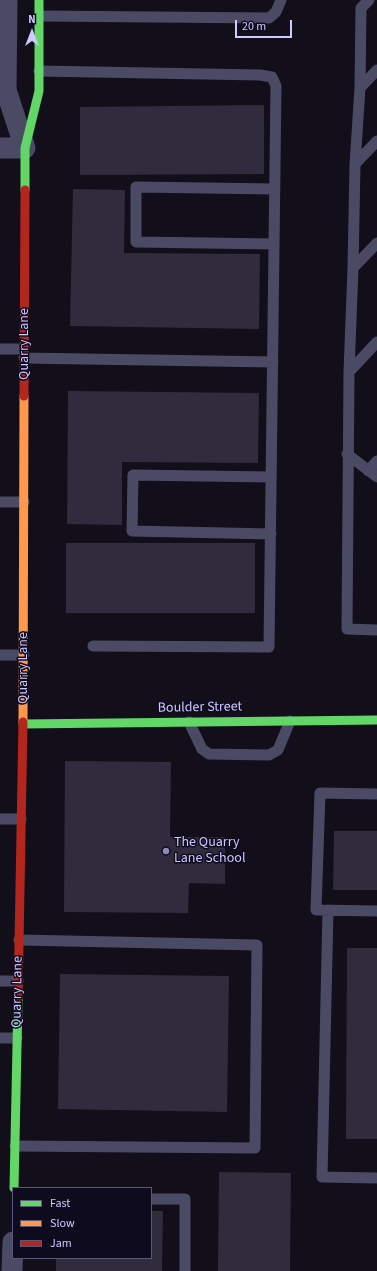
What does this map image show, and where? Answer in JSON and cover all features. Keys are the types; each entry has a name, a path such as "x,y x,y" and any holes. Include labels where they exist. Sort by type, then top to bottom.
{"street":[{"name":"Quarry Lane","path":"7,0 6,90 25,148"},
{"name":"Quarry Lane","path":"14,1187 24,655 25,148 39,91 39,0"},
{"path":"0,148 25,148"},
{"name":"Boulder Street","path":"23,724 377,720"},
{"path":"12,1259 12,1271"}],"lane":[{"path":"39,16 269,18 276,12 281,0"},
{"path":"369,0 361,8 360,88 355,164 347,454 347,629 377,630"},
{"path":"39,70 260,75 272,77 276,86 269,647 93,646"},
{"path":"360,88 377,70"},
{"path":"355,164 377,141"},
{"path":"274,244 136,242 136,187 275,189"},
{"path":"353,268 377,243"},
{"path":"349,372 377,342"},
{"path":"0,349 24,353 273,362"},
{"path":"347,454 373,474 377,461"},
{"path":"271,477 133,474 132,531 271,534"},
{"path":"0,502 24,502"},
{"path":"0,655 24,655"},
{"path":"188,722 202,749 209,754 269,755 278,750 290,721"},
{"path":"377,794 320,793 316,910 377,911"},
{"path":"0,819 21,819"},
{"path":"328,910 322,1177 377,1178"},
{"path":"15,1146 255,1148 257,945 19,940"},
{"path":"0,981 18,981"},
{"path":"0,1038 17,1038"},
{"path":"0,1175 14,1175"},
{"path":"152,1199 185,1199 185,1271"}],"building":[{"path":"264,105 264,174 80,175 80,107"},
{"path":"73,189 125,190 124,253 260,254 259,329 70,326"},
{"path":"68,391 259,393 258,463 122,462 122,525 67,524"},
{"path":"66,543 255,543 255,613 66,613"},
{"path":"65,761 171,762 170,837 225,837 225,884 189,883 188,913 64,912"},
{"path":"334,831 377,831 377,890 333,890"},
{"path":"347,948 377,948 377,1139 346,1139"},
{"path":"60,974 229,976 227,1112 58,1109"},
{"path":"219,1172 291,1173 290,1271 218,1271"},
{"path":"152,1211 163,1211 162,1271 56,1271 56,1259 152,1259"}],"traffic: fast":[{"path":"25,190 25,148 39,91 39,0"},
{"path":"23,724 377,720"},
{"path":"14,1187 18,999"}],"traffic: slow":[{"path":"23,722 24,396"}],"traffic: jam":[{"path":"24,396 25,190"},
{"path":"18,999 23,722"}],"place":[{"name":"The Quarry Lane School","path":"166,851"}]}
